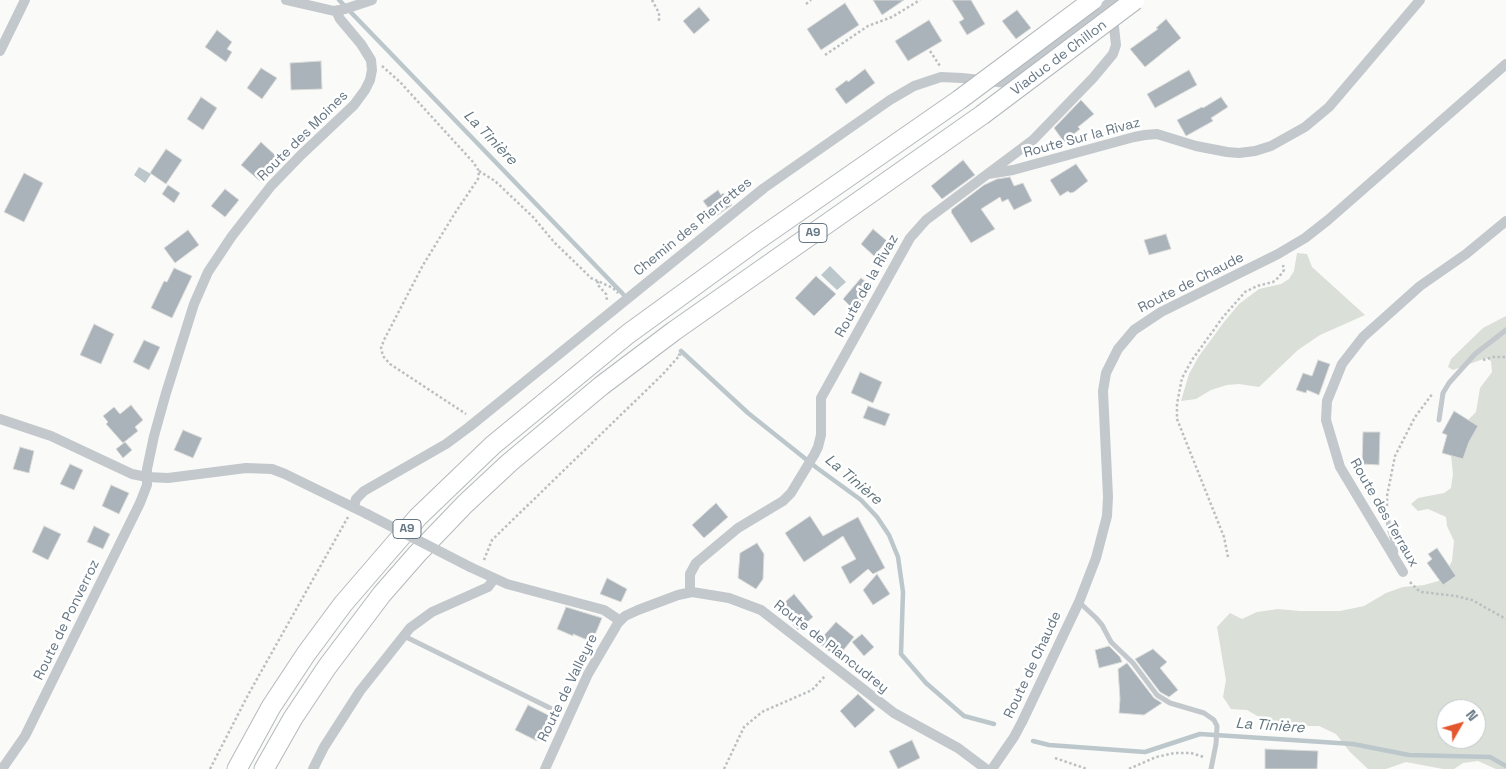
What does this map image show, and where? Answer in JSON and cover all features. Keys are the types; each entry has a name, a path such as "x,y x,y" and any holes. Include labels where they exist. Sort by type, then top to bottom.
{"highway":[{"name":"Viaduc de Chillon","path":"264,769 293,718 327,667 382,594 458,511 509,463 601,386 674,331 982,115 1136,0"},
{"name":"Viaduc de Chillon","path":"237,769 271,707 306,654 343,604 418,517 492,445 661,310 1097,5"}],"street":[{"path":"0,51 24,0"},
{"path":"286,0 326,10 340,10 372,0"},
{"name":"Route de la Rivaz","path":"690,592 690,574 696,563 738,528 783,501 805,470 818,448 821,435 821,398 886,282 901,251 910,238 921,225 1033,140 1113,54 1116,45 1115,33 1108,18 1097,5 1089,0"},
{"name":"Chemin des Pierrettes","path":"354,507 358,497 368,488 446,444 475,422 728,216 814,152 907,90 929,80 944,77 1007,83 1075,30 1097,5 1112,0"},
{"name":"Route Sur la Rivaz","path":"986,174 1013,170 1145,135 1156,134 1205,148 1239,153 1272,146 1305,127 1329,107 1420,0"},
{"path":"340,10 340,19 366,50 372,63"},
{"name":"Route des Moines","path":"147,478 154,436 166,393 194,304 208,272 232,236 271,186 358,101 370,80 372,63"},
{"name":"Route de Chaude","path":"992,769 1014,737 1079,602 1096,558 1106,516 1108,482 1103,391 1106,373 1118,348 1134,330 1161,312 1278,254 1306,238 1506,64"},
{"name":"Route des Terraux","path":"1403,572 1340,467 1326,420 1326,407 1330,391 1342,364 1363,336 1420,286 1466,254 1506,222"},
{"path":"0,419 51,436 119,469 147,478 168,478 246,468 272,469 354,507 494,579 609,612 620,620"},
{"name":"Route de Ponverroz","path":"2,769 20,745 36,714 140,503 147,485 147,478"},
{"path":"313,769 324,747 360,691 404,635 417,622 432,612 488,587 494,579"},
{"name":"Route de Plancudrey","path":"620,620 638,610 690,592 721,596 747,604 761,610 894,713 958,748 986,769"},
{"name":"Route de Valleyre","path":"545,769 588,674 603,645 620,620"}],"lane":[{"path":"1439,420 1443,393 1449,383 1484,345 1506,330"},
{"path":"1387,514 1396,551 1393,556"},
{"path":"1079,602 1102,624 1111,642 1134,663 1157,695 1170,703 1204,713 1212,718 1217,726 1211,769"},
{"path":"404,635 554,710"}],"path":[{"path":"652,0 659,13 659,21"},
{"path":"806,4 811,0"},
{"path":"825,55 868,26 892,17 920,0"},
{"path":"930,51 943,71 944,77"},
{"path":"372,63 381,65 393,75 473,162 479,171 495,181 533,216 573,261 591,278 613,288 621,296"},
{"path":"475,422 390,364 383,356 381,348 423,265 478,179 479,171"},
{"path":"1228,557 1224,537 1177,419 1177,404 1182,378 1192,360 1223,317 1245,292 1257,286 1273,282 1282,274 1283,267 1278,254"},
{"path":"598,281 598,284 606,294 611,311"},
{"path":"482,566 492,540 657,380 680,355 678,354"},
{"path":"1462,368 1493,357 1506,357"},
{"path":"1387,514 1387,496 1395,456 1415,417 1437,387"},
{"path":"210,769 248,695 354,507"},
{"name":"Route des Terraux","path":"1403,572 1409,582 1418,590 1472,600 1506,619"},
{"path":"724,769 744,726 762,712 812,690 834,666"},
{"path":"1128,769 1156,757 1175,753 1191,753 1213,760"},
{"path":"1055,758 1087,769"}],"shaded area":[{"path":"139,167 151,174 145,183 134,175"},
{"path":"1297,253 1307,254 1312,267 1365,315 1320,335 1298,350 1259,387 1239,384 1227,385 1211,390 1196,399 1181,401 1189,374 1199,356 1224,322 1239,304 1259,289 1281,284 1289,279 1294,271"},
{"path":"830,266 846,282 837,290 821,275"},
{"path":"1506,316 1506,769 1496,769 1478,761 1463,763 1454,769 1443,769 1406,762 1386,769 1368,769 1350,752 1336,734 1319,726 1281,726 1266,721 1247,710 1231,709 1223,697 1226,680 1217,627 1230,613 1242,619 1257,612 1278,609 1340,611 1364,606 1386,593 1403,587 1424,585 1442,580 1452,561 1454,541 1447,526 1446,517 1428,509 1418,511 1411,504 1418,498 1444,493 1451,488 1453,474 1452,444 1476,412 1480,388 1492,372 1491,361 1486,358 1453,370 1448,367 1451,359 1483,328"}],"building":[{"path":"873,0 904,0 882,15"},
{"path":"952,0 971,0 985,24 967,35 959,22 964,19"},
{"path":"845,3 859,25 821,50 807,29"},
{"path":"699,7 710,20 694,34 683,21"},
{"path":"1017,10 1031,28 1016,39 1002,21"},
{"path":"1166,19 1181,38 1145,67 1130,49 1158,29 1156,28"},
{"path":"929,20 942,41 908,61 895,41"},
{"path":"217,30 232,42 227,49 232,52 226,62 205,47"},
{"path":"321,61 322,89 291,90 290,63"},
{"path":"261,68 277,78 262,99 247,88"},
{"path":"865,69 875,83 846,104 835,89"},
{"path":"1189,70 1197,85 1155,108 1147,94"},
{"path":"201,97 217,108 203,130 187,119"},
{"path":"1221,97 1228,107 1211,118 1213,121 1186,136 1177,120"},
{"path":"1081,100 1094,114 1064,142 1054,128"},
{"path":"261,142 276,156 265,168 269,172 260,181 241,165"},
{"path":"166,149 182,160 166,184 150,173"},
{"path":"963,160 975,175 942,199 931,186"},
{"path":"1076,164 1088,181 1074,192 1070,193 1068,191 1060,196 1050,180"},
{"path":"24,173 43,183 24,222 4,212"},
{"path":"1010,177 1014,186 1023,183 1032,201 1014,210 1008,199 1002,202 1000,197 981,209 995,229 971,243 951,210 984,185 997,179"},
{"path":"168,185 180,193 174,203 162,194"},
{"path":"225,189 239,200 225,217 211,206"},
{"path":"718,190 721,195 723,193 732,205 715,217 703,201"},
{"path":"873,229 887,241 874,256 861,244"},
{"path":"188,230 199,245 175,263 164,248"},
{"path":"1166,234 1171,249 1149,255 1144,240"},
{"path":"174,268 192,276 172,318 151,308 164,281 167,282"},
{"path":"816,276 836,294 814,316 795,298"},
{"path":"861,278 871,286 861,298 864,300 855,311 843,299"},
{"path":"94,324 114,334 101,364 80,355"},
{"path":"144,340 160,347 149,370 133,362"},
{"path":"1318,360 1330,364 1319,395 1307,390 1306,393 1296,390 1303,373 1312,376"},
{"path":"860,372 882,382 873,403 851,393"},
{"path":"131,405 143,420 135,427 138,431 123,443 106,424 108,422 103,416 114,407 120,414"},
{"path":"868,406 890,414 885,426 863,418"},
{"path":"1454,411 1478,426 1469,442 1463,459 1442,453 1447,435 1442,433"},
{"path":"183,430 202,438 193,458 174,450"},
{"path":"1363,432 1380,432 1379,465 1362,464"},
{"path":"125,442 132,450 123,458 116,449"},
{"path":"20,447 34,451 29,473 13,469"},
{"path":"70,464 83,470 74,490 60,484"},
{"path":"111,485 129,493 119,514 102,506"},
{"path":"716,503 728,517 704,538 692,525"},
{"path":"810,516 823,536 858,517 885,568 873,574 868,569 850,584 841,567 856,559 843,536 804,562 785,533"},
{"path":"44,526 61,534 48,560 32,552"},
{"path":"94,526 110,534 103,549 87,542"},
{"path":"757,543 764,554 763,579 756,589 738,578 740,553"},
{"path":"1437,548 1456,576 1443,585 1427,563 1432,559 1428,554"},
{"path":"877,574 890,594 873,605 863,590"},
{"path":"607,578 627,589 621,602 600,594"},
{"path":"794,594 813,617 798,630 778,608"},
{"path":"566,607 602,618 592,642 557,629"},
{"path":"836,622 854,637 837,658 818,642"},
{"path":"862,634 874,647 864,656 852,642"},
{"path":"1109,646 1120,657 1122,662 1099,668 1095,650"},
{"path":"1153,649 1167,662 1160,668 1178,690 1169,697 1160,692 1135,659"},
{"path":"1127,663 1154,698 1162,703 1144,715 1119,713 1118,669"},
{"path":"858,694 875,710 855,728 840,711"},
{"path":"528,705 550,716 537,741 515,730"},
{"path":"912,740 920,758 898,769 889,751"},
{"path":"1265,749 1318,751 1317,769 1265,769"}],"waterway":[{"name":"La Tinière","path":"339,0 623,294"},
{"name":"La Tinière","path":"681,351 748,413 861,500 877,517 889,535 898,557 903,592 901,654 926,683 964,716 994,724"},
{"name":"La Tinière","path":"1033,741 1049,745 1145,752 1200,734 1353,744 1409,755 1490,757 1506,766"}]}
